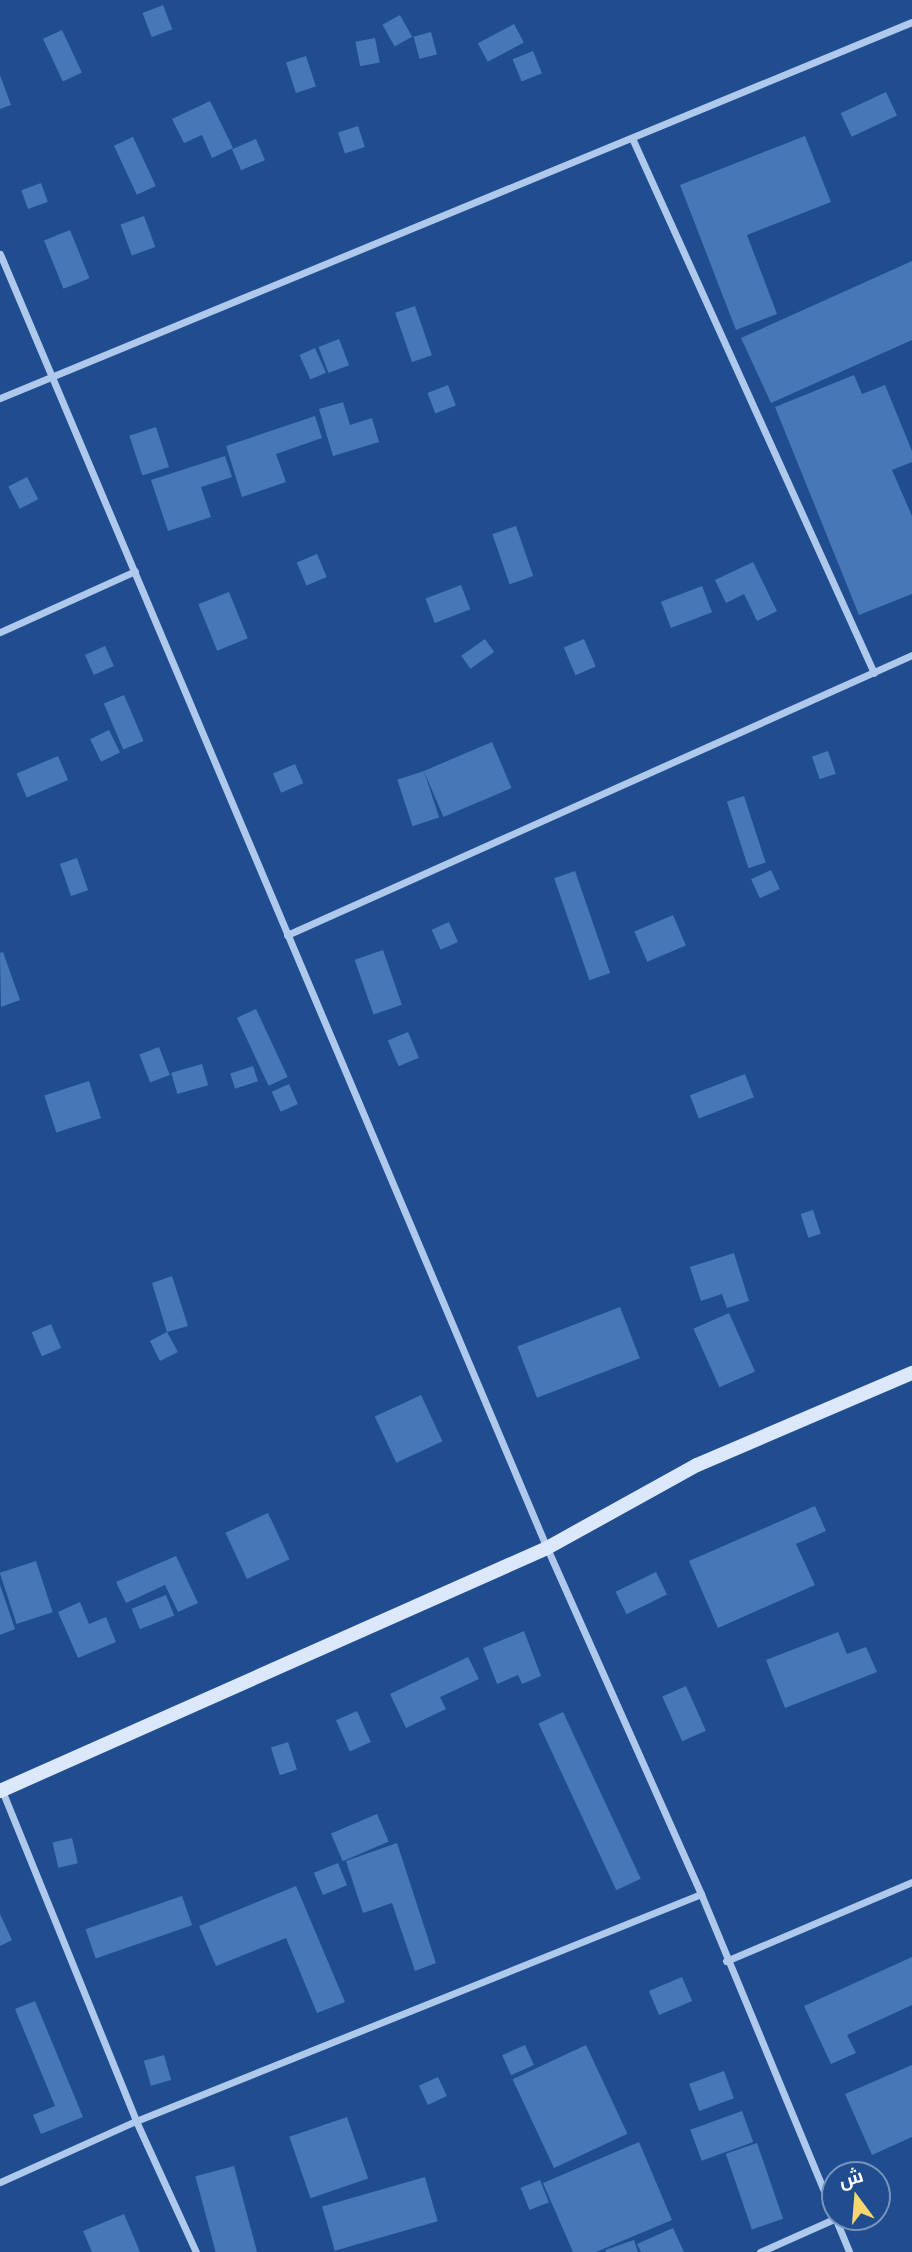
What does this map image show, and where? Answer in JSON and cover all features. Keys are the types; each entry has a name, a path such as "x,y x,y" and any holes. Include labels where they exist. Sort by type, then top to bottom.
{"street":[{"path":"0,398 912,22"},
{"path":"632,138 874,673"},
{"path":"0,254 54,376 547,1548 701,1894 726,1961 821,2188"},
{"path":"0,632 135,571"},
{"path":"287,935 912,655"},
{"path":"196,2252 136,2122 1,1790 547,1548 697,1465 912,1373"},
{"path":"726,1961 912,1882"},
{"path":"0,2182 136,2122 701,1894"},
{"path":"760,2252 821,2225"},
{"path":"839,2231 849,2252"}],"building":[{"path":"163,5 172,29 152,37 142,13"},
{"path":"400,15 412,37 395,47 383,25"},
{"path":"514,24 524,43 488,62 478,43"},
{"path":"62,30 82,73 63,81 43,39"},
{"path":"431,32 437,54 420,59 414,37"},
{"path":"375,38 380,63 360,66 355,42"},
{"path":"533,51 542,73 522,81 513,59"},
{"path":"306,56 316,86 296,93 286,62"},
{"path":"0,75 11,105 0,109"},
{"path":"886,92 897,116 852,137 841,113"},
{"path":"210,101 233,148 212,158 202,135 184,143 172,119"},
{"path":"358,126 365,147 345,153 338,132"},
{"path":"805,136 831,202 747,235 777,314 736,330 680,185"},
{"path":"133,137 156,186 137,195 114,146"},
{"path":"256,139 265,160 241,170 232,149"},
{"path":"41,183 48,202 28,209 21,190"},
{"path":"144,216 155,247 132,256 121,225"},
{"path":"70,230 89,278 64,289 44,240"},
{"path":"912,261 912,340 771,403 741,338"},
{"path":"415,306 432,355 412,362 395,313"},
{"path":"339,339 349,365 328,373 318,347"},
{"path":"315,348 326,373 310,380 299,355"},
{"path":"854,375 862,394 885,385 912,451 912,462 892,470 912,516 912,594 859,615 775,407"},
{"path":"448,385 456,406 435,413 427,393"},
{"path":"343,402 350,425 372,418 379,442 333,456 319,409"},
{"path":"315,416 322,438 276,454 286,482 242,497 226,446"},
{"path":"156,427 169,467 142,476 129,436"},
{"path":"225,456 232,477 201,487 211,517 168,531 151,480"},
{"path":"27,477 38,499 20,509 8,487"},
{"path":"516,526 533,576 510,584 492,534"},
{"path":"317,554 327,577 307,586 297,563"},
{"path":"753,562 777,611 757,621 744,594 726,603 715,580"},
{"path":"461,585 470,609 435,623 426,599"},
{"path":"702,586 712,612 671,628 661,602"},
{"path":"229,592 248,638 217,651 198,604"},
{"path":"485,639 494,652 470,669 461,656"},
{"path":"584,639 596,667 575,675 564,648"},
{"path":"105,646 114,666 94,675 85,655"},
{"path":"124,695 144,741 123,750 104,704"},
{"path":"109,730 120,752 101,762 90,739"},
{"path":"492,742 512,788 443,817 424,771"},
{"path":"828,751 836,774 820,779 812,757"},
{"path":"58,756 68,780 27,798 17,774"},
{"path":"295,764 303,783 281,793 273,773"},
{"path":"424,771 439,818 413,826 397,780"},
{"path":"744,796 766,863 749,868 727,802"},
{"path":"77,858 88,890 71,896 60,864"},
{"path":"771,870 780,889 760,898 751,879"},
{"path":"575,871 610,973 589,980 554,878"},
{"path":"673,915 686,945 647,962 634,931"},
{"path":"449,922 458,942 441,950 432,930"},
{"path":"383,950 402,1005 374,1015 355,960"},
{"path":"3,952 20,1000 1,1007 0,953"},
{"path":"256,1009 288,1077 269,1086 237,1018"},
{"path":"408,1032 419,1058 399,1066 388,1041"},
{"path":"159,1047 170,1075 150,1083 139,1055"},
{"path":"202,1064 208,1085 177,1094 171,1073"},
{"path":"253,1066 258,1081 235,1089 230,1073"},
{"path":"745,1074 754,1097 699,1118 690,1095"},
{"path":"89,1081 101,1118 56,1133 44,1096"},
{"path":"289,1084 298,1104 281,1112 272,1092"},
{"path":"813,1210 821,1234 808,1238 801,1214"},
{"path":"734,1253 749,1301 727,1308 722,1294 701,1301 690,1267"},
{"path":"172,1276 188,1326 167,1332 152,1283"},
{"path":"620,1307 640,1358 537,1398 517,1346"},
{"path":"729,1313 755,1371 719,1387 693,1329"},
{"path":"51,1324 61,1348 42,1356 32,1332"},
{"path":"167,1332 178,1352 160,1361 150,1341"},
{"path":"421,1395 443,1441 396,1463 375,1417"},
{"path":"815,1506 826,1531 796,1544 815,1585 718,1628 689,1561"},
{"path":"268,1513 290,1559 247,1579 225,1533"},
{"path":"176,1556 198,1603 178,1612 165,1585 126,1603 116,1582"},
{"path":"36,1561 53,1612 17,1624 0,1573"},
{"path":"656,1572 667,1594 627,1614 616,1592"},
{"path":"0,1585 15,1629 0,1635"},
{"path":"166,1595 174,1615 140,1629 132,1609"},
{"path":"80,1602 89,1624 106,1617 116,1642 78,1658 58,1612"},
{"path":"524,1631 541,1676 522,1684 518,1675 497,1684 483,1648"},
{"path":"838,1632 847,1654 866,1647 877,1672 785,1708 766,1660"},
{"path":"468,1657 479,1679 440,1697 446,1709 406,1728 390,1694"},
{"path":"686,1686 706,1731 682,1741 662,1697"},
{"path":"357,1711 371,1742 350,1751 336,1720"},
{"path":"563,1712 641,1879 616,1890 539,1723"},
{"path":"288,1742 297,1770 280,1775 271,1748"},
{"path":"377,1814 389,1842 343,1861 331,1834"},
{"path":"72,1838 78,1863 58,1868 53,1842"},
{"path":"397,1843 436,1963 415,1971 392,1903 363,1913 346,1861"},
{"path":"338,1863 347,1885 323,1895 314,1873"},
{"path":"296,1886 345,2002 317,2013 286,1938 216,1966 199,1926"},
{"path":"182,1896 192,1925 96,1959 86,1929"},
{"path":"0,1914 12,1940 0,1946"},
{"path":"912,1957 912,2005 847,2035 856,2053 831,2064 804,2006"},
{"path":"682,1977 692,2001 659,2015 649,1991"},
{"path":"35,2001 83,2117 41,2134 33,2115 55,2106 15,2009"},
{"path":"525,2045 534,2065 511,2075 502,2055"},
{"path":"586,2045 627,2134 554,2168 513,2079"},
{"path":"164,2055 171,2080 151,2086 144,2061"},
{"path":"912,2065 912,2137 872,2155 845,2094"},
{"path":"724,2071 734,2098 699,2111 689,2084"},
{"path":"438,2077 447,2096 428,2105 419,2086"},
{"path":"742,2111 753,2142 702,2161 690,2130"},
{"path":"347,2117 368,2178 310,2198 289,2137"},
{"path":"639,2142 672,2220 596,2252 573,2252 543,2183"},
{"path":"757,2143 783,2219 752,2229 726,2154"},
{"path":"234,2166 257,2252 216,2252 195,2176"},
{"path":"425,2177 438,2221 335,2251 322,2206"},
{"path":"540,2180 549,2202 530,2210 521,2188"},
{"path":"124,2214 140,2252 92,2252 83,2231"},
{"path":"673,2228 684,2252 641,2252 637,2244"},
{"path":"634,2240 638,2252 605,2250"}]}
